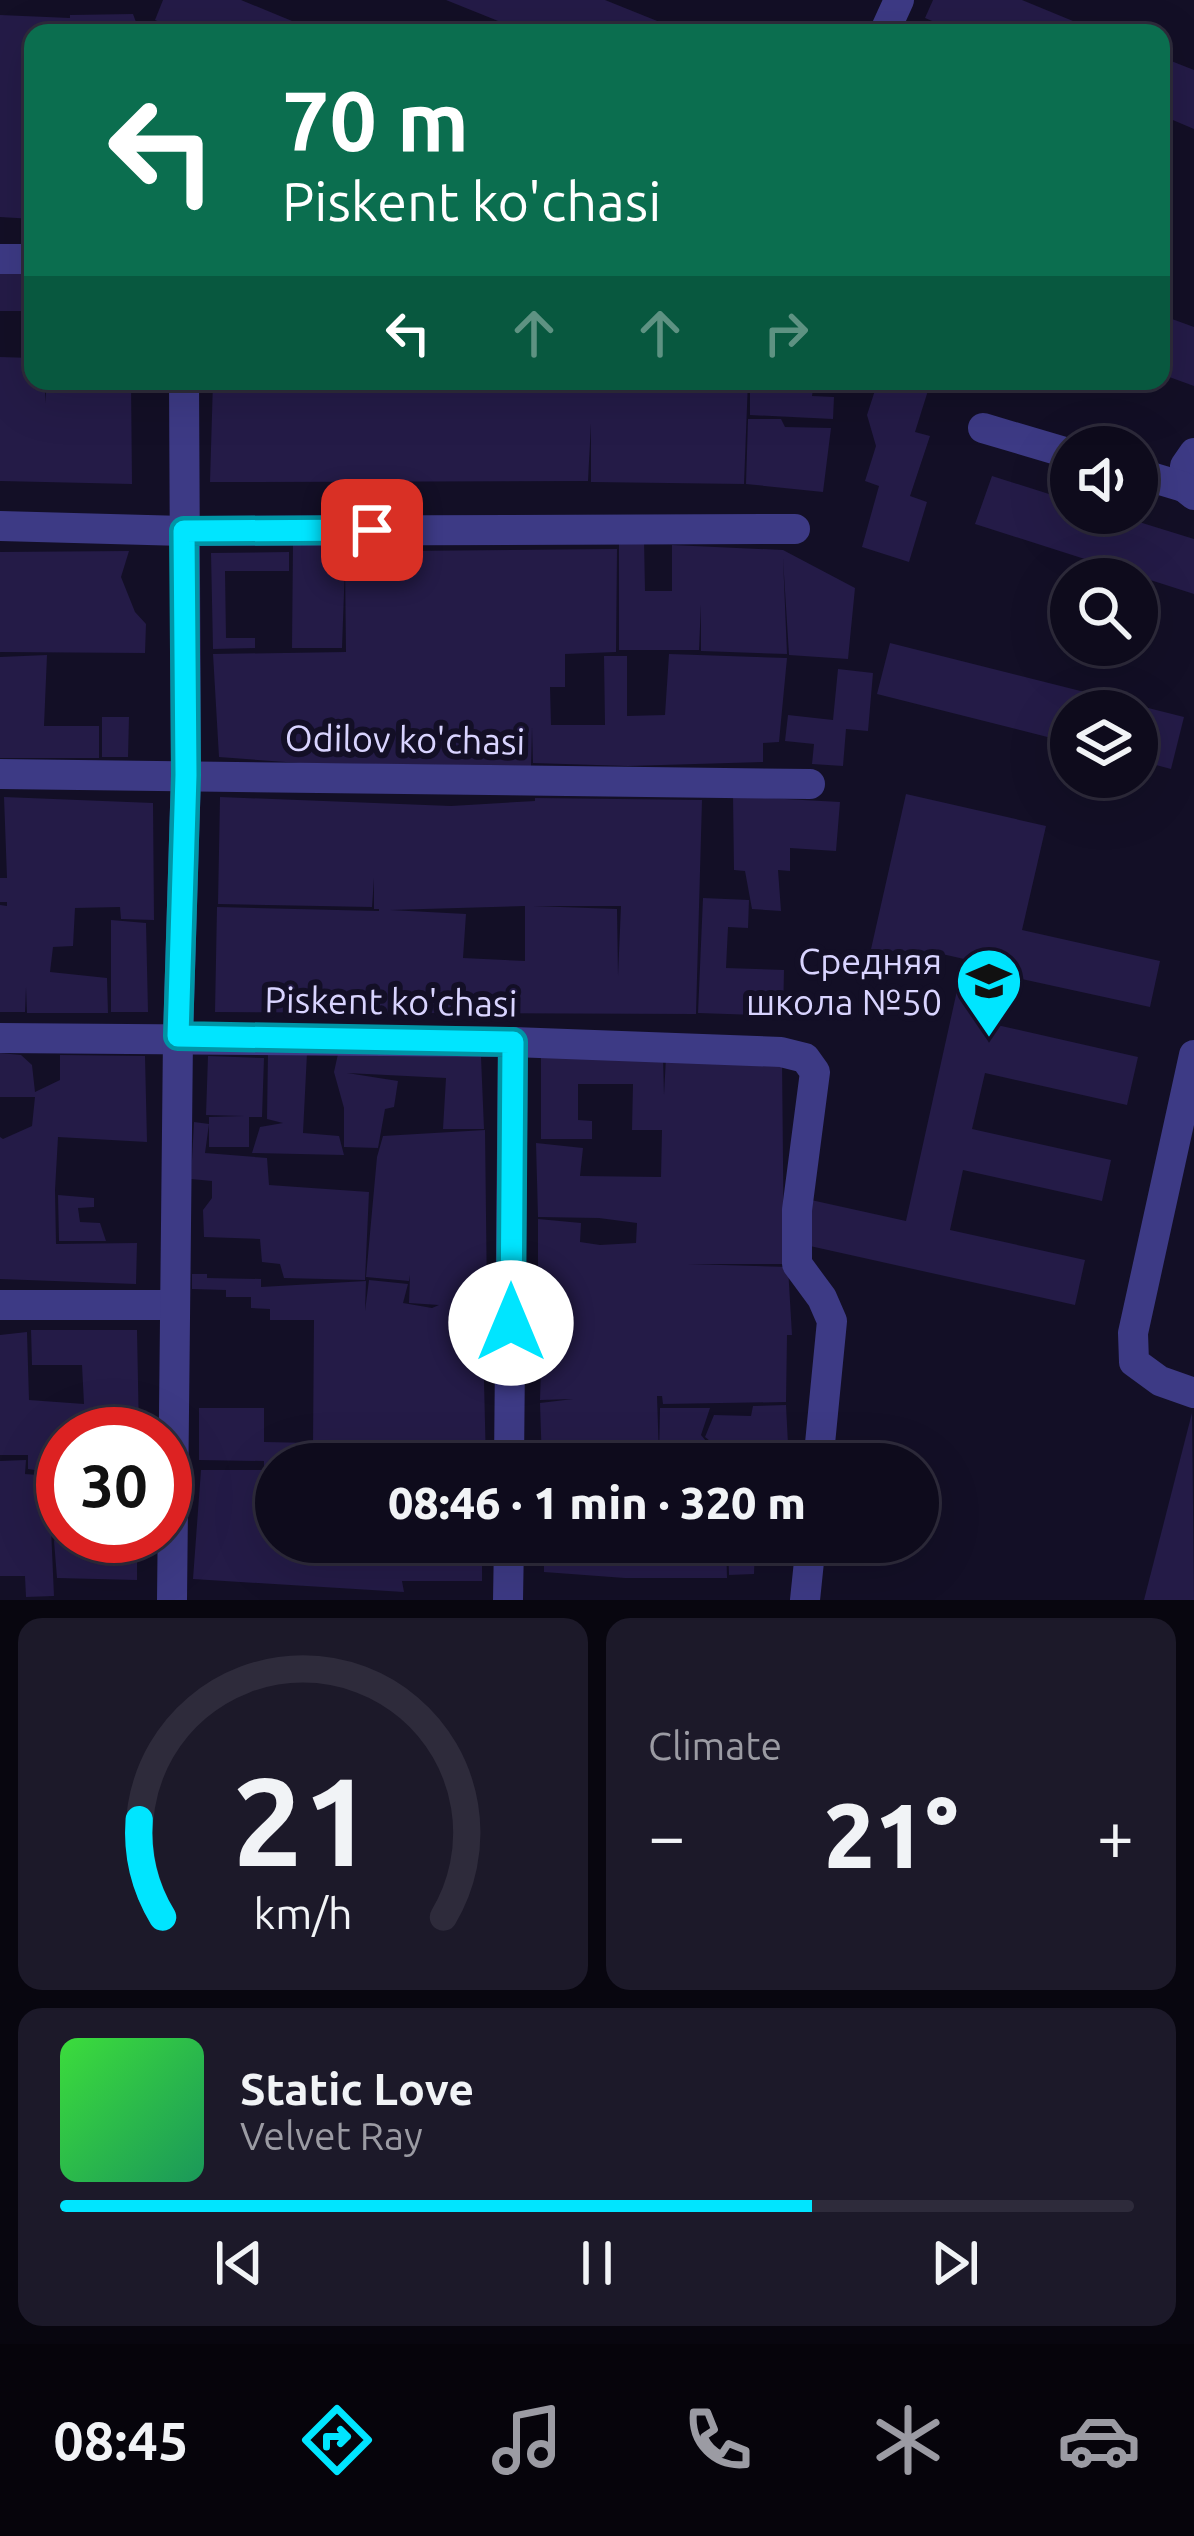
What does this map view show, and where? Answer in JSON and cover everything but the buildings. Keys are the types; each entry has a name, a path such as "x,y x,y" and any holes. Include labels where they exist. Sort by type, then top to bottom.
{"street":[{"path":"172,1600 186,775 184,390"},
{"path":"983,428 1050,448"},
{"path":"1158,480 1189,491 1185,466 1194,453"},
{"path":"0,526 184,531 795,529"},
{"name":"Odilov ko'chasi","path":"0,774 810,784"},
{"name":"Piskent ko'chasi","path":"0,1038 513,1042 781,1052 805,1058 815,1072 796,1210 797,1264 832,1321 820,1443"},
{"path":"509,1443 513,1042"},
{"path":"1194,1055 1133,1333 1134,1362 1160,1381 1194,1393"},
{"path":"0,1305 176,1305"},
{"path":"508,1600 509,1563"},
{"path":"805,1600 809,1563"}],"place":[{"name":"Средняя школа №50","path":"989,1040"}],"route":[{"path":"372,530 184,531 186,775 178,1036 513,1042 511,1323"}]}
